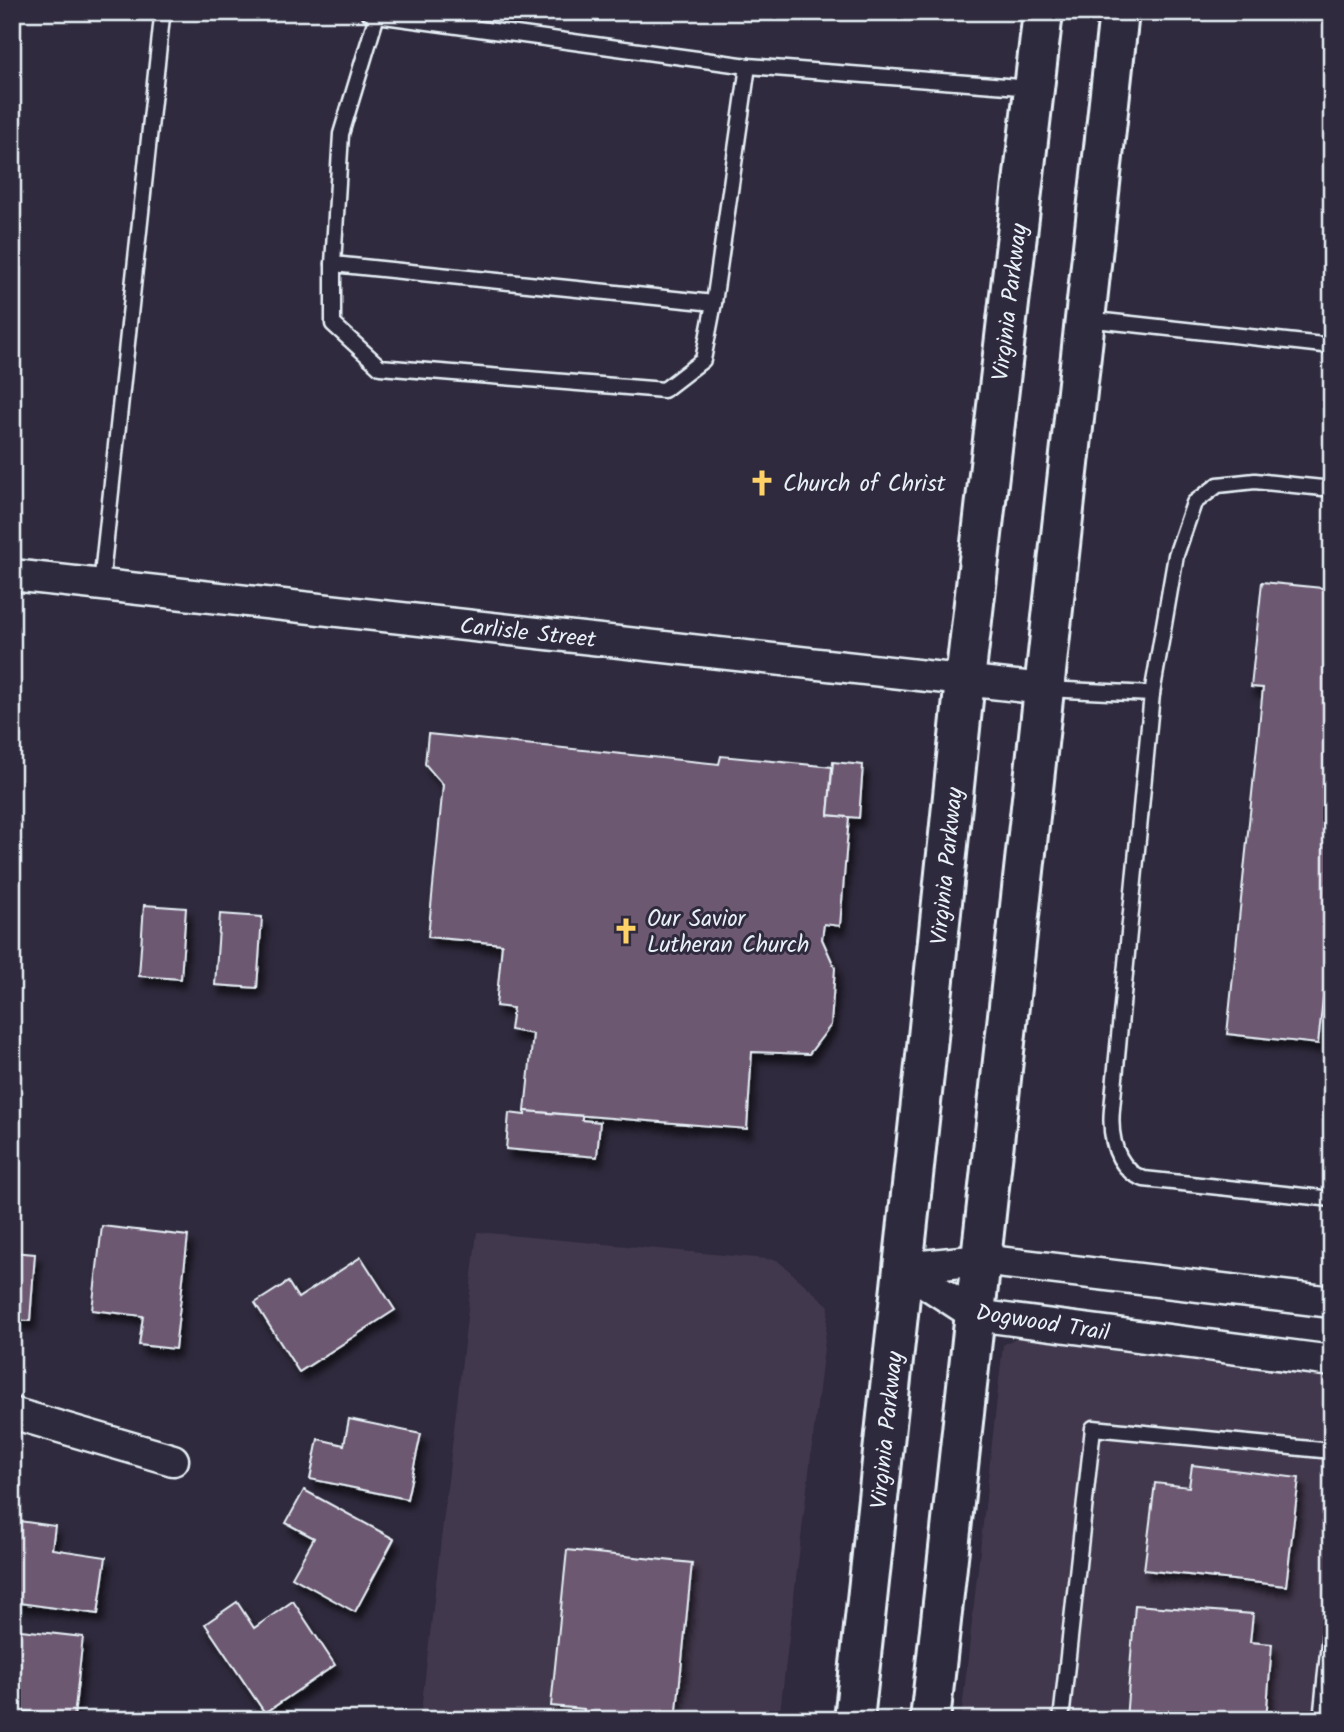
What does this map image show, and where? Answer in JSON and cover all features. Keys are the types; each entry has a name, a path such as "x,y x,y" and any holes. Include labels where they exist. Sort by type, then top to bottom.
{"main road":[{"name":"Virginia Parkway","path":"854,1720 965,680 1043,12"},
{"path":"930,1720 1119,12"}],"street":[{"name":"Carlisle Street","path":"12,575 1044,689"},
{"path":"903,1268 981,1260 1332,1302"},
{"name":"Dogwood Trail","path":"903,1268 975,1315 1332,1361"},
{"path":"12,1413 173,1460"}],"lane":[{"path":"101,585 162,17 169,12"},
{"path":"748,66 704,360 664,390 380,366 333,324 333,264 341,134 373,14 748,66 1034,89"},
{"path":"333,264 714,303"},
{"path":"1085,319 1332,346"},
{"path":"1332,489 1255,481 1219,485 1194,503 1176,555 1152,694 1111,1124 1115,1150 1129,1171 1144,1179 1332,1199"},
{"path":"1044,689 1152,694"},
{"path":"1060,1720 1093,1428 1332,1451"},
{"path":"1321,1720 1332,1614"}],"shaded area":[{"path":"477,1232 777,1260 829,1306 779,1720 420,1720"},
{"path":"1019,1336 1332,1375 1332,1720 961,1720 1003,1345"}],"building":[{"path":"1262,582 1332,589 1332,916 1318,1044 1227,1034 1263,688 1251,687"},
{"name":"Our Savior Lutheran Church","path":"428,734 719,764 721,756 832,767 828,815 849,817 840,926 824,924 822,939 835,968 831,1025 809,1054 752,1052 747,1129 525,1111 533,1034 510,1030 513,1008 496,1006 502,944 428,937 443,785 425,764"},
{"path":"833,762 863,765 859,818 828,815"},
{"path":"144,905 186,908 181,979 139,976"},
{"path":"220,914 262,917 257,988 215,985"},
{"path":"525,1111 582,1116 582,1120 600,1122 597,1157 506,1149 509,1113 525,1115"},
{"path":"102,1226 188,1236 175,1349 139,1345 143,1316 92,1310"},
{"path":"12,1252 35,1254 30,1321 12,1320"},
{"path":"361,1257 395,1310 299,1372 255,1303 288,1282 298,1298"},
{"path":"349,1419 421,1434 407,1499 310,1479 318,1439 344,1445"},
{"path":"1192,1465 1299,1478 1286,1586 1144,1570 1155,1483 1189,1487"},
{"path":"304,1490 394,1539 355,1612 292,1577 314,1538 286,1523"},
{"path":"12,1520 55,1526 52,1549 106,1557 98,1614 12,1602"},
{"path":"567,1550 692,1563 676,1720 583,1720 584,1709 551,1706"},
{"path":"293,1601 335,1665 265,1713 205,1624 237,1602 254,1628"},
{"path":"1135,1605 1253,1614 1250,1642 1272,1644 1266,1720 1126,1720"},
{"path":"12,1629 83,1637 74,1717 12,1710"}],"place":[{"name":"Church of Christ","path":"762,483"},
{"name":"Our Savior Lutheran Church","path":"626,931"}]}
